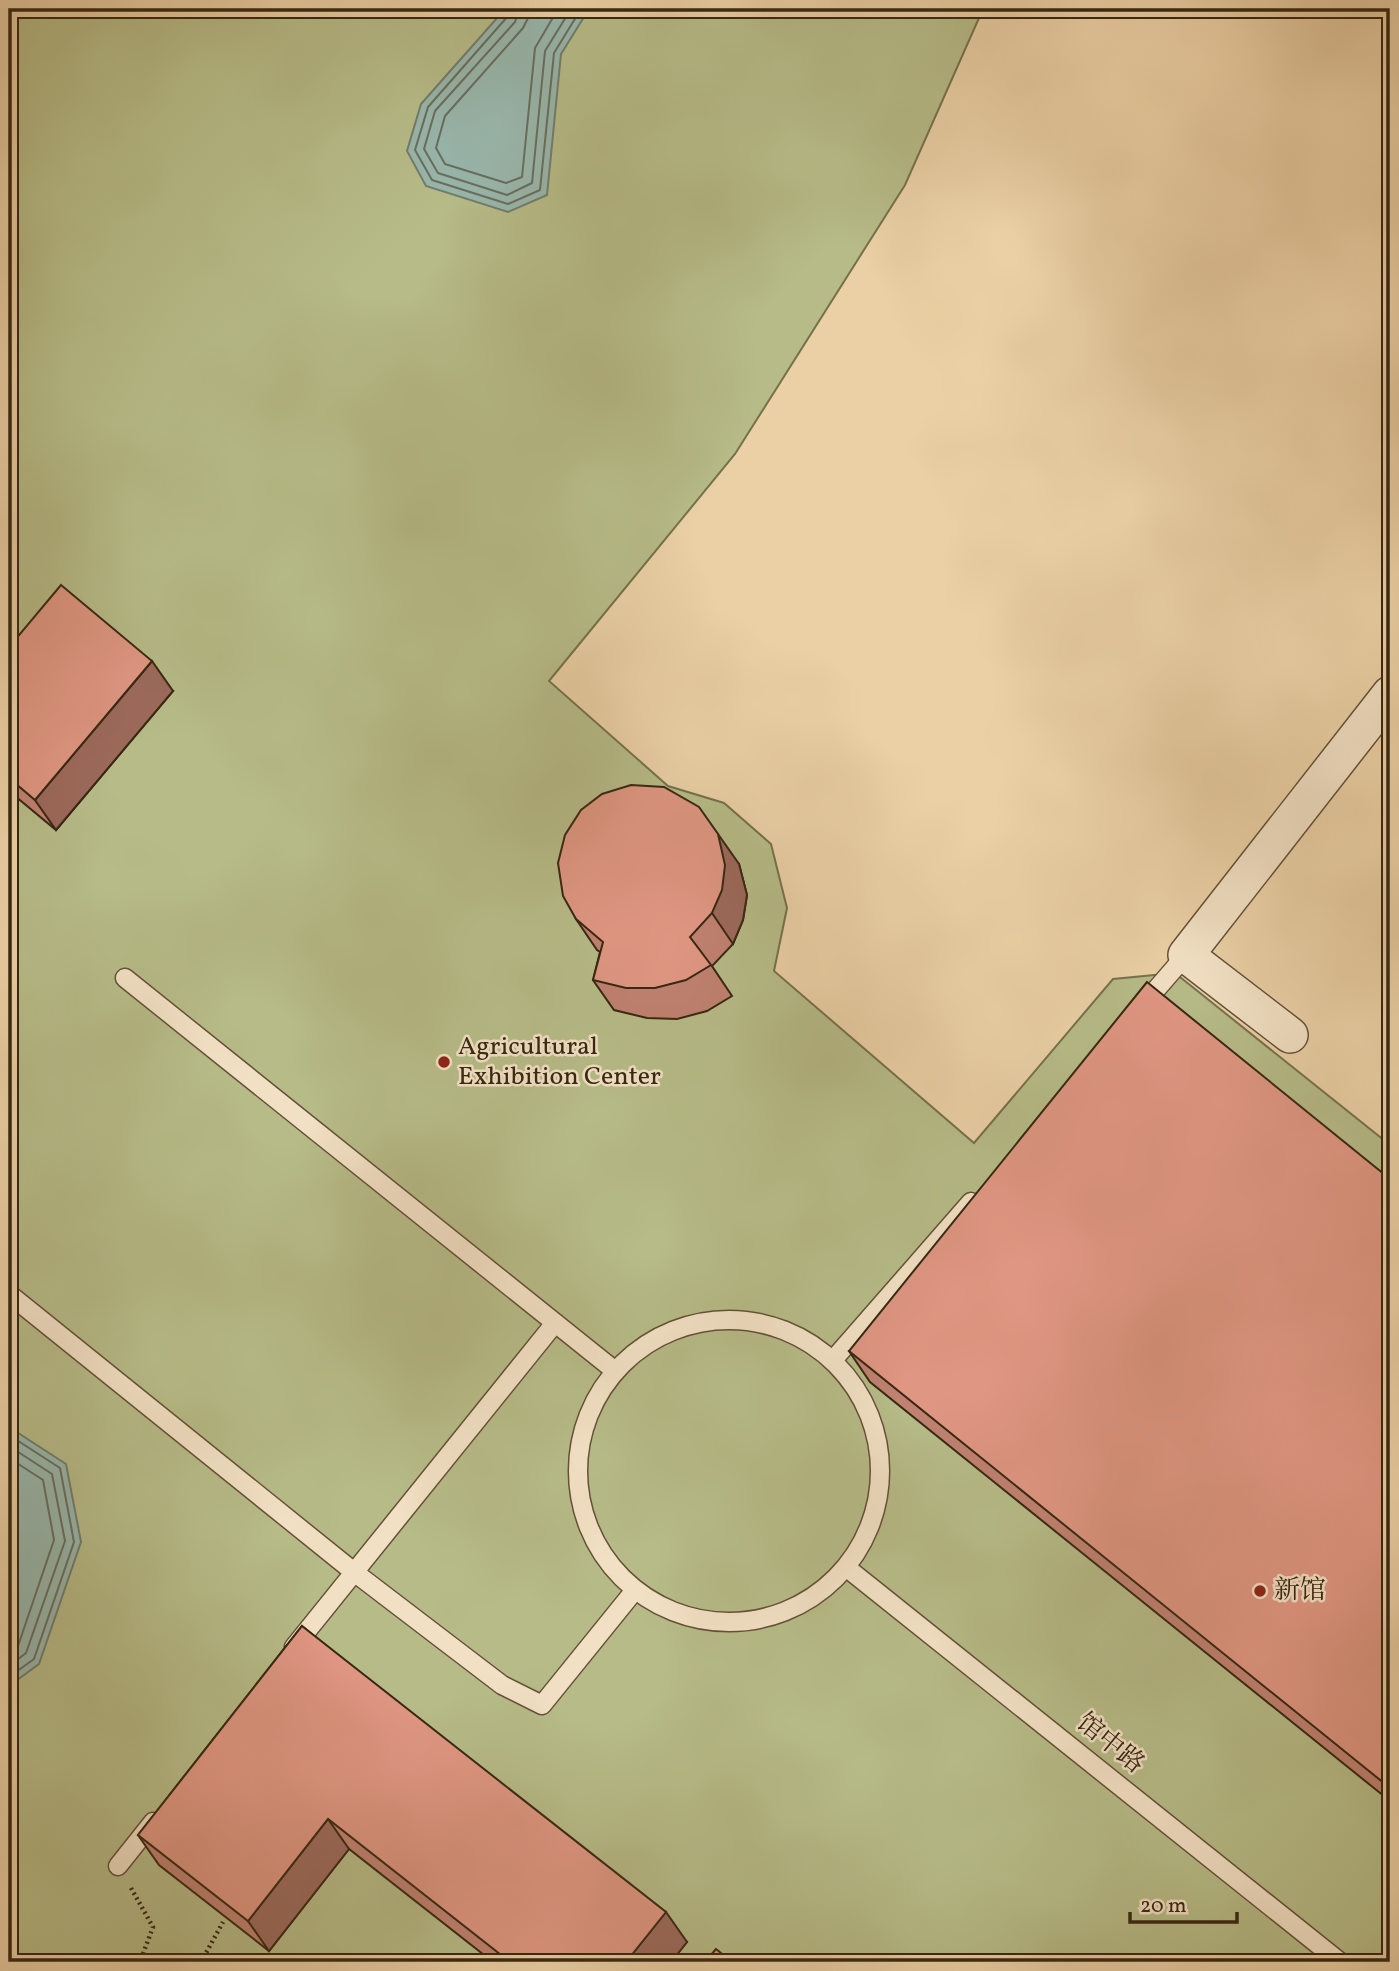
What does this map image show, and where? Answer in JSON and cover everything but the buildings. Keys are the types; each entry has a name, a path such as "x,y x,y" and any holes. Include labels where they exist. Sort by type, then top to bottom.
{"street":[{"path":"1290,1035 1186,955 1390,694"}],"lane":[{"path":"1132,1017 1186,955"},
{"path":"125,978 614,1370"},
{"path":"832,1360 978,1194"},
{"path":"9,1294 354,1572 502,1685 542,1705 635,1590"},
{"path":"736,1319 791,1332 832,1360 859,1392 877,1434 881,1469 877,1507 864,1541 847,1567 819,1594 788,1612 738,1623 677,1614 635,1590 606,1561 582,1512 576,1461 587,1412 614,1370 652,1338 689,1323 736,1319"},
{"path":"284,1659 555,1323"},
{"name":"馆中路","path":"847,1567 1340,1962"},
{"path":"118,1866 161,1812"}],"path":[{"path":"118,1866 153,1927 140,1962"},
{"path":"201,1962 223,1922"}],"green space":[{"name":"Agricultural Exhibition Center","path":"9,9 983,9 905,185 735,454 549,681 668,786 724,803 771,844 787,908 774,971 974,1143 1113,979 1175,973 1390,1145 1390,1962 9,1962"}],"water":[{"path":"505,9 589,9 561,54 547,195 508,212 426,186 407,151 421,104"},
{"path":"9,1427 66,1464 81,1542 39,1664 9,1686"}],"place":[{"name":"Agricultural Exhibition Center","path":"444,1062"},
{"name":"新馆","path":"1260,1591"}]}
